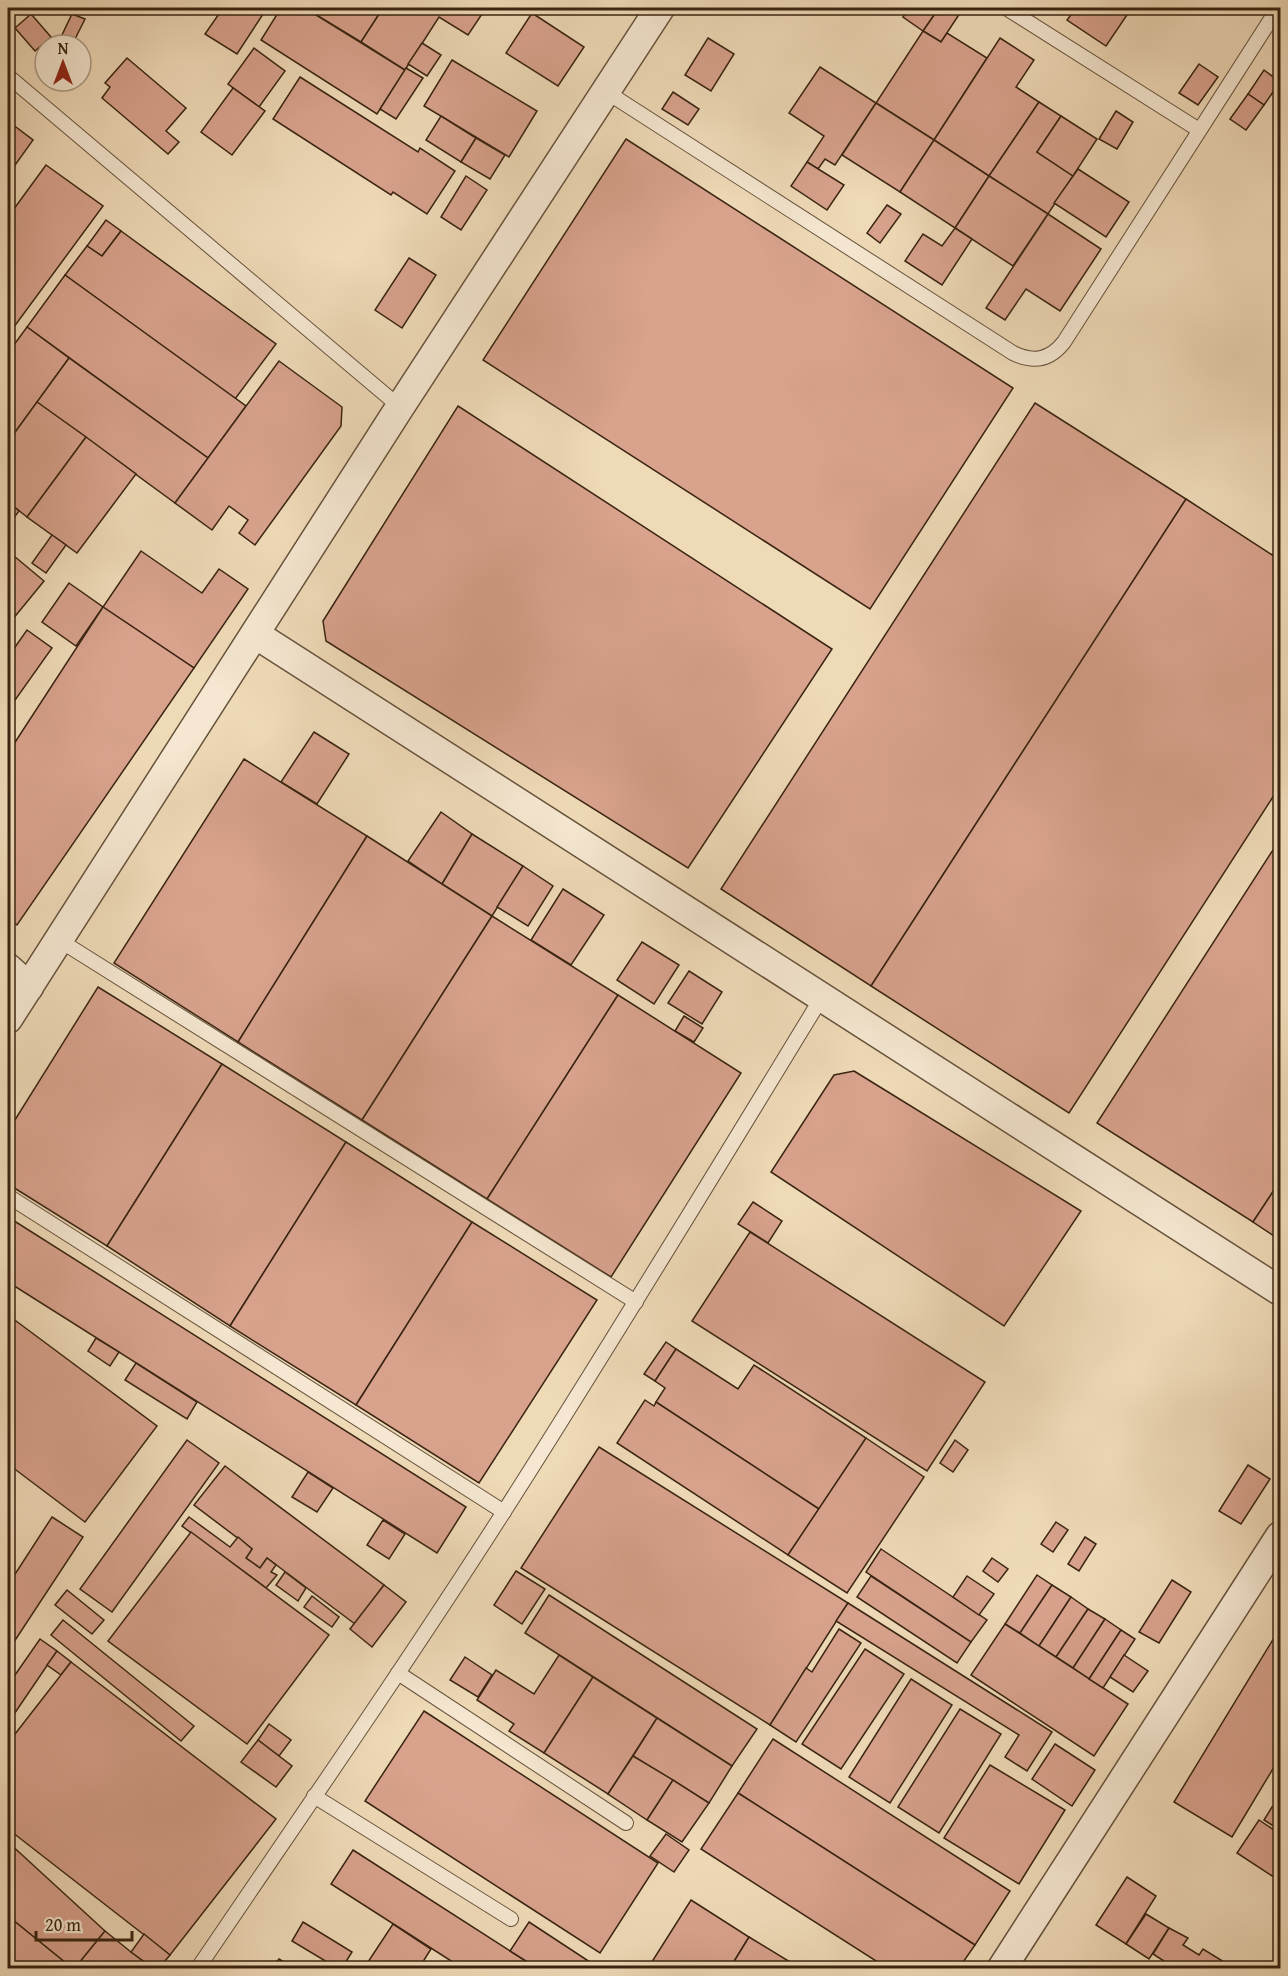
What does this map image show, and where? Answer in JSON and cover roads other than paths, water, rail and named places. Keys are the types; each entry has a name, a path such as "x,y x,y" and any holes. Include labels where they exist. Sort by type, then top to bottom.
{"street":[{"path":"8,1019 400,407 660,8"},
{"path":"255,634 1281,1291"},
{"path":"8,968 29,987"},
{"path":"1002,1968 1281,1536"}],"lane":[{"path":"1006,8 1199,130"},
{"path":"605,91 1013,353 1035,360 1057,351 1064,342 1278,8"},
{"path":"8,76 400,407"},
{"path":"59,940 636,1302"},
{"path":"198,1968 504,1512 636,1302 822,997"},
{"path":"8,1196 504,1512"},
{"path":"398,1673 626,1823"},
{"path":"314,1796 511,1920"}]}
